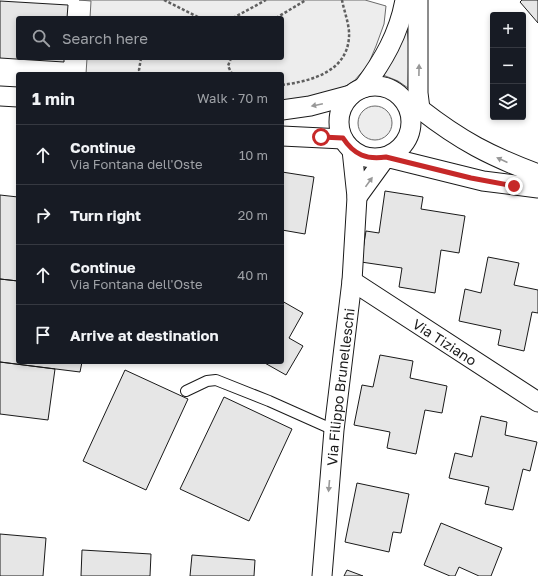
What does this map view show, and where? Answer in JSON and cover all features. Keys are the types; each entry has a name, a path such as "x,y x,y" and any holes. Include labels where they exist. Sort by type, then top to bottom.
{"street":[{"path":"405,0 401,18 391,46 382,62 344,105 340,116 340,128 348,144 362,156 374,159 386,157 396,152 404,144 410,134 418,92 418,0"},
{"path":"284,110 310,106 375,86 386,88 401,97 415,110 477,149 510,164 538,174"},
{"path":"0,96 16,98"},
{"path":"284,136 348,144"},
{"name":"Via Filippo Brunelleschi","path":"322,576 334,430 352,281 357,197 348,144"},
{"path":"386,157 483,181 538,188"},
{"path":"357,197 386,157"},
{"name":"Via Tiziano","path":"352,281 538,402"}],"lane":[{"path":"186,392 207,381 216,380 269,401 334,430"}],"path":[{"path":"164,0 196,16"},
{"path":"236,16 266,0"},
{"path":"279,16 306,0"},
{"path":"284,85 304,82 330,70 341,62 347,50 350,35 342,0"},
{"path":"140,72 141,60"},
{"path":"230,60 228,66 231,72"}],"shaded area":[{"path":"79,0 365,0 386,6 384,24 368,65 354,81 323,100 284,108 284,72 86,72 87,60 284,60 284,16 90,16 91,1"},
{"path":"407,27 409,47 408,88 398,81 383,75"},
{"path":"372,106 378,106 387,111 391,117 391,129 387,135 378,140 372,140 363,135 358,126 358,120 363,111"}],"building":[{"path":"522,0 538,0 538,23 520,2"},
{"path":"0,1 68,5 67,16 16,16 16,59 0,58"},
{"path":"32,60 64,60 64,62"},
{"path":"284,172 314,177 305,234 284,230"},
{"path":"385,191 423,197 421,209 465,216 459,253 441,250 435,293 399,287 402,268 361,262 366,231 379,233"},
{"path":"0,195 16,197 16,281 0,279"},
{"path":"488,257 519,263 514,285 538,290 538,313 532,312 524,351 498,345 501,330 459,321 465,289 481,293"},
{"path":"0,279 16,281 16,364 0,362"},
{"path":"284,302 303,313 289,338 303,346 286,375 267,364 284,364"},
{"path":"380,355 413,361 410,378 447,386 442,413 425,410 416,454 387,448 390,432 354,425 362,385 373,387"},
{"path":"0,362 55,369 48,420 0,414"},
{"path":"16,364 82,364 80,372"},
{"path":"125,370 188,399 146,490 83,461"},
{"path":"224,397 292,429 249,521 180,489"},
{"path":"481,416 507,422 505,435 537,442 530,471 523,469 513,510 485,504 489,487 449,478 455,453 472,457"},
{"path":"357,483 409,494 401,533 393,532 389,552 345,542"},
{"path":"441,523 502,548 491,576 479,576 459,567 455,576 450,576 424,565"},
{"path":"0,534 46,538 43,576 0,576"},
{"path":"82,550 151,554 150,576 81,576"},
{"path":"192,555 255,560 254,576 190,576"},
{"path":"347,570 363,576 344,576"}],"route":[{"path":"321,137 343,138 352,150 362,156 374,159 386,157 471,178 514,186"}]}
